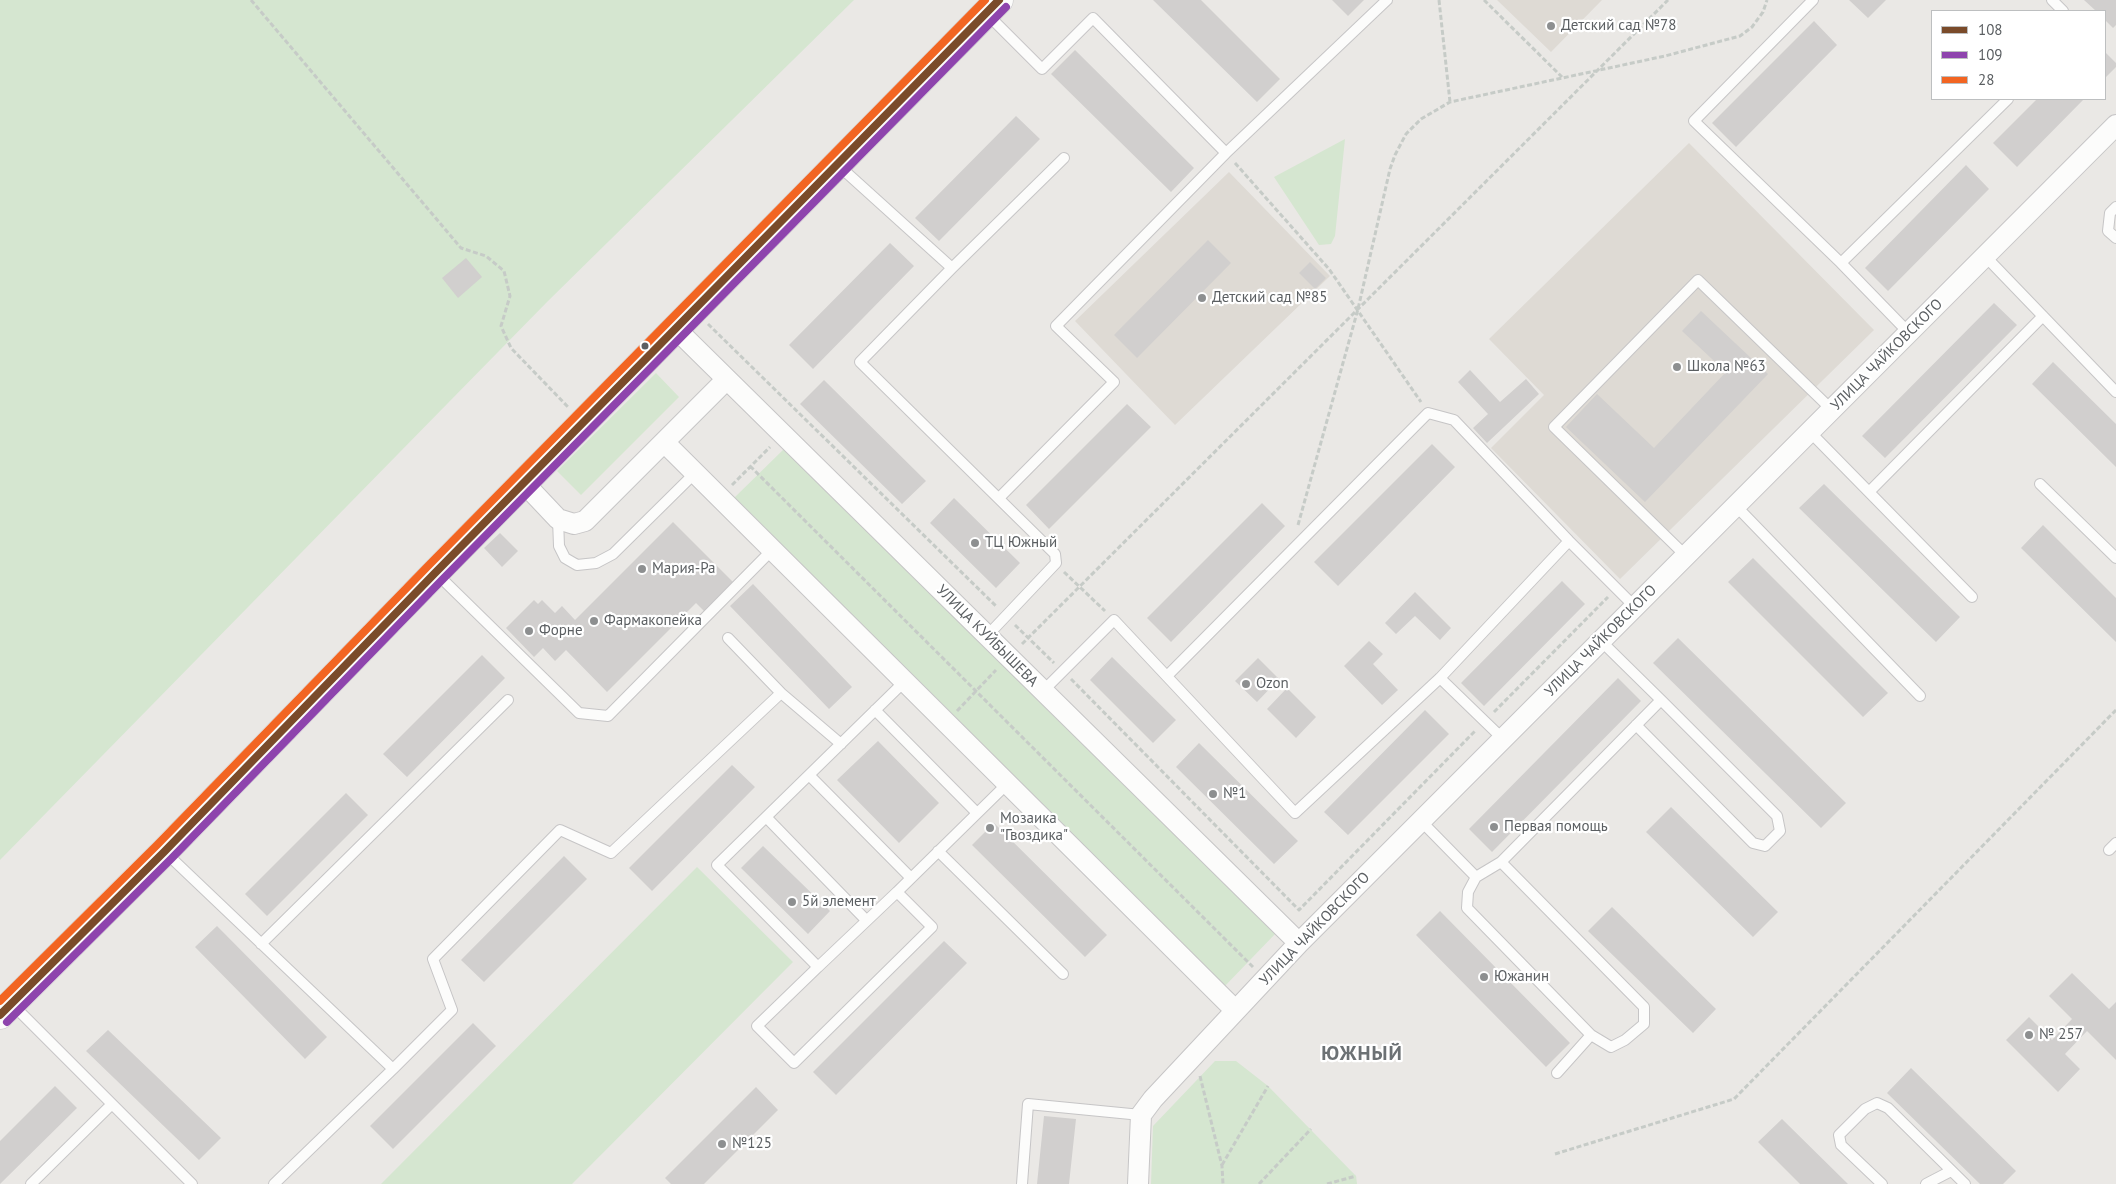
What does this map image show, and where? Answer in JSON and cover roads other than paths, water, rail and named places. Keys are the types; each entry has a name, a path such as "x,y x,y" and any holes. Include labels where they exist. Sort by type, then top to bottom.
{"main road":[{"path":"5,1009 164,852 435,573 993,6"}],"street":[{"name":"УЛИЦА ЧАЙКОВСКОГО","path":"1141,1115 1153,1099 1300,943 2116,125"},
{"name":"УЛИЦА КУЙБЫШЕВА","path":"676,329 1300,943"},
{"path":"524,483 558,519 574,524 585,521 726,380"},
{"path":"664,442 721,496 1236,1010"},
{"path":"1138,1184 1141,1115"}],"lane":[{"path":"999,498 1114,382 1056,326 1226,153 1387,0"},
{"path":"1813,0 1694,121 1841,263 1909,333"},
{"path":"2052,0 2062,10"},
{"path":"993,6 1042,69 1094,18 1226,153"},
{"path":"1841,263 2007,100"},
{"path":"987,636 1056,563 1055,554 860,362 1064,158"},
{"path":"837,165 952,268"},
{"path":"2116,207 2110,213 2108,231 2116,238"},
{"path":"1985,256 2116,392"},
{"path":"1686,556 1554,427 1698,280 1832,410"},
{"path":"1869,492 2043,316"},
{"path":"1167,676 1428,413 1454,420 1569,541 1635,607"},
{"path":"1810,432 1972,597"},
{"path":"558,519 559,546 566,558 578,565 596,563 613,554 696,472"},
{"path":"2040,484 2116,558"},
{"path":"1736,506 1920,696"},
{"path":"1043,691 1114,620 1295,813 1440,678 1569,541"},
{"path":"435,573 579,713 608,716 773,549"},
{"path":"728,638 781,693 841,744"},
{"path":"1601,641 1777,816 1780,831 1765,846 1753,843 1636,725"},
{"path":"1440,678 1504,739"},
{"path":"818,968 717,866 905,681"},
{"path":"274,1184 452,1010 433,959 560,830 611,853 781,693"},
{"path":"261,944 508,700"},
{"path":"1501,862 1644,1007 1644,1024 1625,1040 1611,1047 1591,1035 1467,908 1468,892 1476,877 1501,862 1661,700"},
{"path":"875,710 977,813"},
{"path":"809,775 911,878"},
{"path":"897,892 932,927 794,1063 758,1026 1008,783"},
{"path":"766,817 866,920"},
{"path":"1421,821 1476,877"},
{"path":"938,851 1063,974"},
{"path":"164,852 393,1069"},
{"path":"5,1009 112,1104 192,1184"},
{"path":"1557,1073 1591,1035"},
{"path":"1882,1184 1840,1145 1839,1135 1865,1109 1877,1103 1888,1108 1965,1184"},
{"path":"31,1184 112,1104"},
{"path":"1022,1184 1028,1104 1141,1115"},
{"path":"1926,1184 1951,1170"}],"place":[{"name":"Детский сад №78","path":"1551,26"},
{"name":"Детский сад №85","path":"1202,298"},
{"name":"Школа №63","path":"1677,367"},
{"name":"ТЦ Южный","path":"975,543"},
{"name":"Мария-Ра","path":"642,569"},
{"name":"Фармакопейка","path":"594,621"},
{"name":"Форне","path":"529,631"},
{"name":"Ozon","path":"1246,684"},
{"name":"№1","path":"1213,794"},
{"name":"Первая помощь","path":"1494,827"},
{"name":"Мозаика \"Гвоздика\"","path":"990,828"},
{"name":"5й элемент","path":"792,902"},
{"name":"Южанин","path":"1484,977"},
{"name":"№ 257","path":"2029,1035"},
{"name":"№125","path":"722,1144"}],"district":[{"name":"ЮЖНЫЙ","path":"1362,1054"}]}
